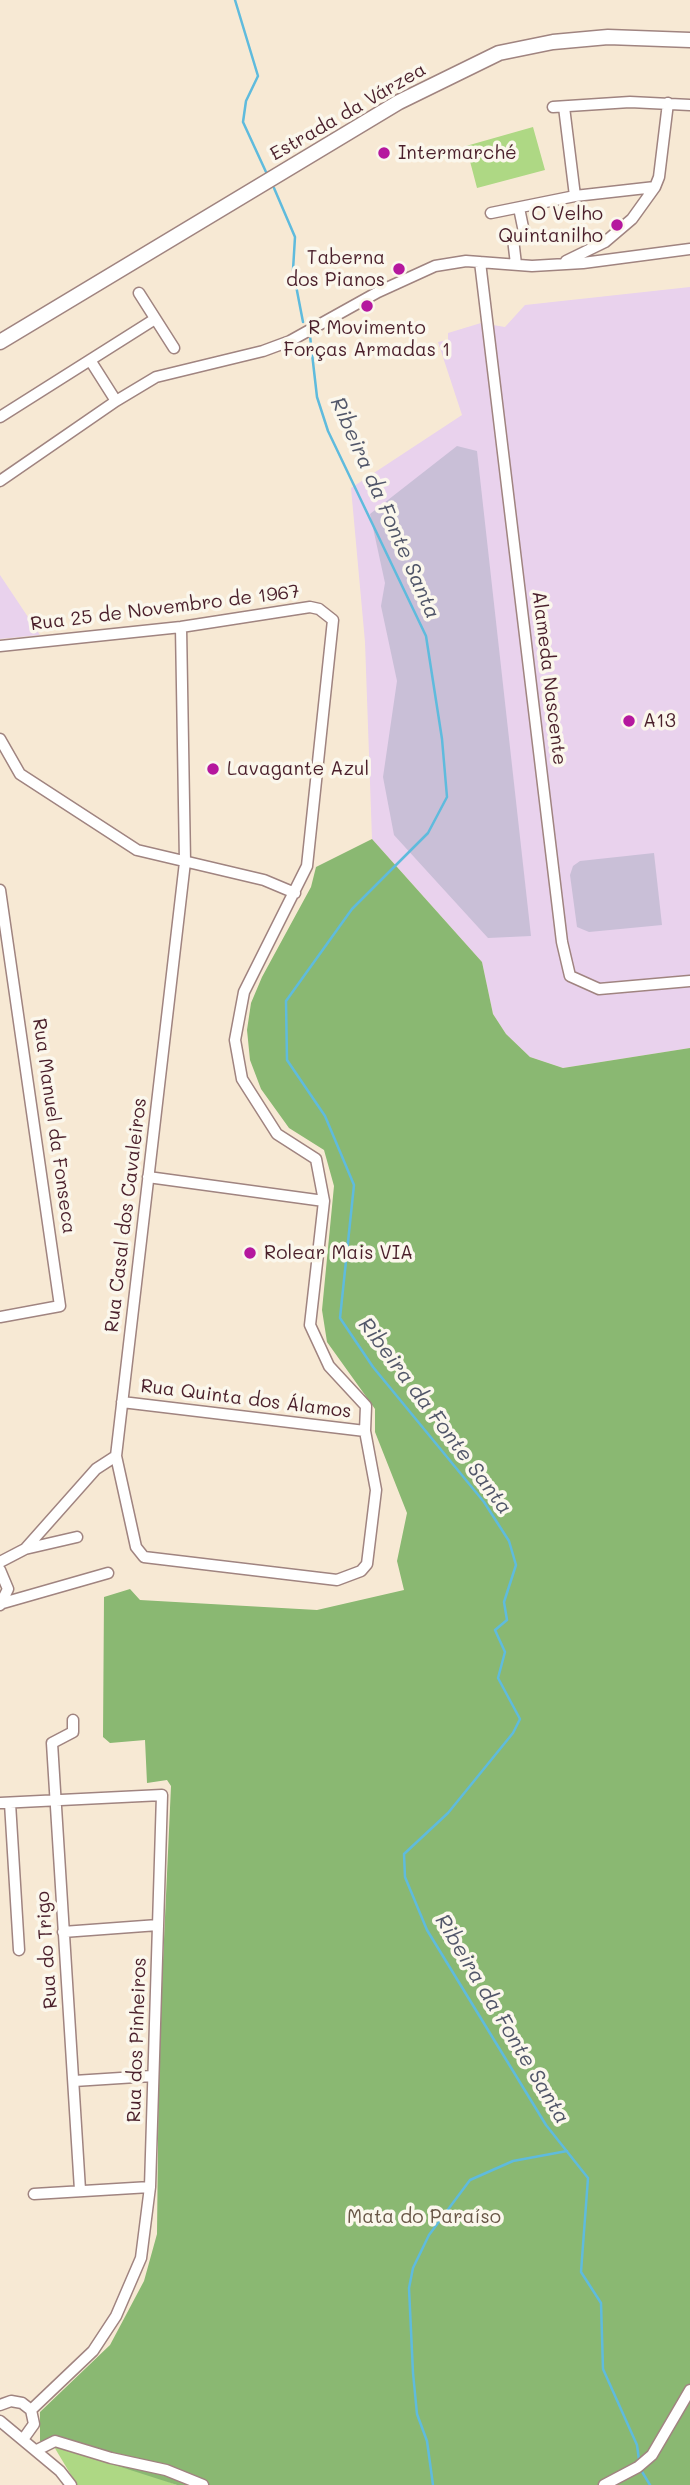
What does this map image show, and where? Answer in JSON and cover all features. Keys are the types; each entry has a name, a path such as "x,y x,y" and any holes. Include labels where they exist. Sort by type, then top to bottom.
{"main road":[{"name":"Estrada da Várzea","path":"0,344 399,102 499,53 553,42 608,37 690,40"}],"street":[{"path":"575,196 558,107 630,102 690,105"},
{"path":"559,264 605,242 632,219 655,187 668,103"},
{"path":"491,213 575,196 655,187"},
{"path":"519,208 525,237"},
{"path":"513,239 516,264"},
{"path":"0,481 116,401 156,377 263,351 290,341 378,292 435,266 480,262 559,264 689,247"},
{"name":"Alameda Nascente","path":"480,262 562,943 570,976 599,989 690,981"},
{"path":"139,293 174,348"},
{"path":"0,418 156,319"},
{"path":"90,360 116,401"},
{"name":"Rua 25 de Novembro de 1967","path":"0,646 181,627 310,607 319,609 331,618 334,626 310,849 306,869 295,893"},
{"name":"Rua Casal dos Cavaleiros","path":"181,627 185,862 116,1456 136,1547 144,1557 334,1580 363,1570 369,1549 376,1490 365,1432"},
{"path":"0,739 20,774 137,850 264,880 295,893 244,992 235,1040 242,1079 277,1133 316,1158 324,1201 310,1325 329,1366 366,1406 365,1432"},
{"name":"Rua Manuel da Fonseca","path":"0,890 60,1306 0,1317"},
{"path":"148,1177 324,1201"},
{"name":"Rua Quinta dos Álamos","path":"122,1402 365,1432"},
{"path":"25,1549 96,1469 116,1456"},
{"path":"0,1562 25,1549 77,1537"},
{"path":"0,1570 8,1583 1,1604"},
{"path":"1,1604 108,1573"},
{"name":"Rua do Trigo","path":"73,1720 73,1732 52,1742 80,2190"},
{"name":"Rua dos Pinheiros","path":"5,1803 162,1795 150,2187 141,2258 116,2316 93,2351 31,2410"},
{"path":"5,1803 19,1950"},
{"path":"63,1932 158,1925"},
{"path":"74,2081 152,2076"},
{"path":"34,2194 150,2187"},
{"path":"604,2485 640,2466 652,2455 690,2390"},
{"path":"0,2405 11,2401 22,2403 31,2410 34,2424 24,2438"},
{"path":"0,2421 24,2438 71,2485"},
{"path":"37,2450 55,2441 111,2458 166,2470 203,2485"}],"shaded area":[{"path":"690,287 690,1048 563,1068 530,1057 506,1034 493,1014 482,962 372,839 365,642 351,488 462,415 438,342 448,340 448,333 481,323 505,327 525,305"},
{"path":"457,446 477,451 531,936 488,938 394,835 383,777 397,681 381,606 385,583 370,514"},
{"path":"0,575 40,635 0,639"},
{"path":"654,853 662,925 589,932 577,927 570,875 573,866 580,861"}],"green space":[{"path":"533,127 545,170 477,188 466,146"},
{"name":"Mata do Paraíso","path":"372,839 482,962 493,1014 506,1034 530,1057 563,1068 690,1048 690,2485 177,2485 40,2441 40,2412 110,2345 144,2281 157,2234 159,2049 171,1786 167,1780 147,1783 145,1740 110,1743 103,1737 104,1597 130,1589 140,1600 317,1610 404,1590 397,1561 407,1513 375,1432 375,1409 327,1342 322,1310 334,1186 324,1150 289,1128 261,1089 250,1060 247,1030 251,1003 262,977 311,887 316,867"},
{"path":"53,2445 153,2476 177,2485 77,2485"}],"waterway":[{"name":"Ribeira da Fonte Santa","path":"235,0 258,76 246,101 243,122 266,172"},
{"name":"Ribeira da Fonte Santa","path":"274,188 295,237 293,270 303,322"},
{"name":"Ribeira da Fonte Santa","path":"310,336 317,397 328,431 426,636 442,739 447,797 428,833 352,909 286,1001 287,1060 325,1116 354,1185 340,1318 373,1367 484,1502 509,1541 516,1565 504,1602 507,1620 495,1630 505,1652 498,1678 520,1719 513,1733 448,1813 404,1854 405,1877 427,1930 546,2125 588,2178 581,2272 601,2303 603,2369 637,2445 639,2460"},
{"path":"433,2485 427,2441 417,2414 413,2373 409,2288 413,2268 429,2235 470,2180 513,2161 567,2151"},
{"name":"Ribeira da Fonte Santa","path":"641,2470 650,2485"}],"place":[{"name":"Intermarché","path":"384,153"},
{"name":"O Velho Quintanilho","path":"617,225"},
{"name":"Taberna dos Pianos","path":"399,269"},
{"name":"R Movimento Forças Armadas 1","path":"367,306"},
{"name":"A13","path":"629,721"},
{"name":"Lavagante Azul","path":"213,769"},
{"name":"Rolear Mais VIA","path":"250,1253"}]}
